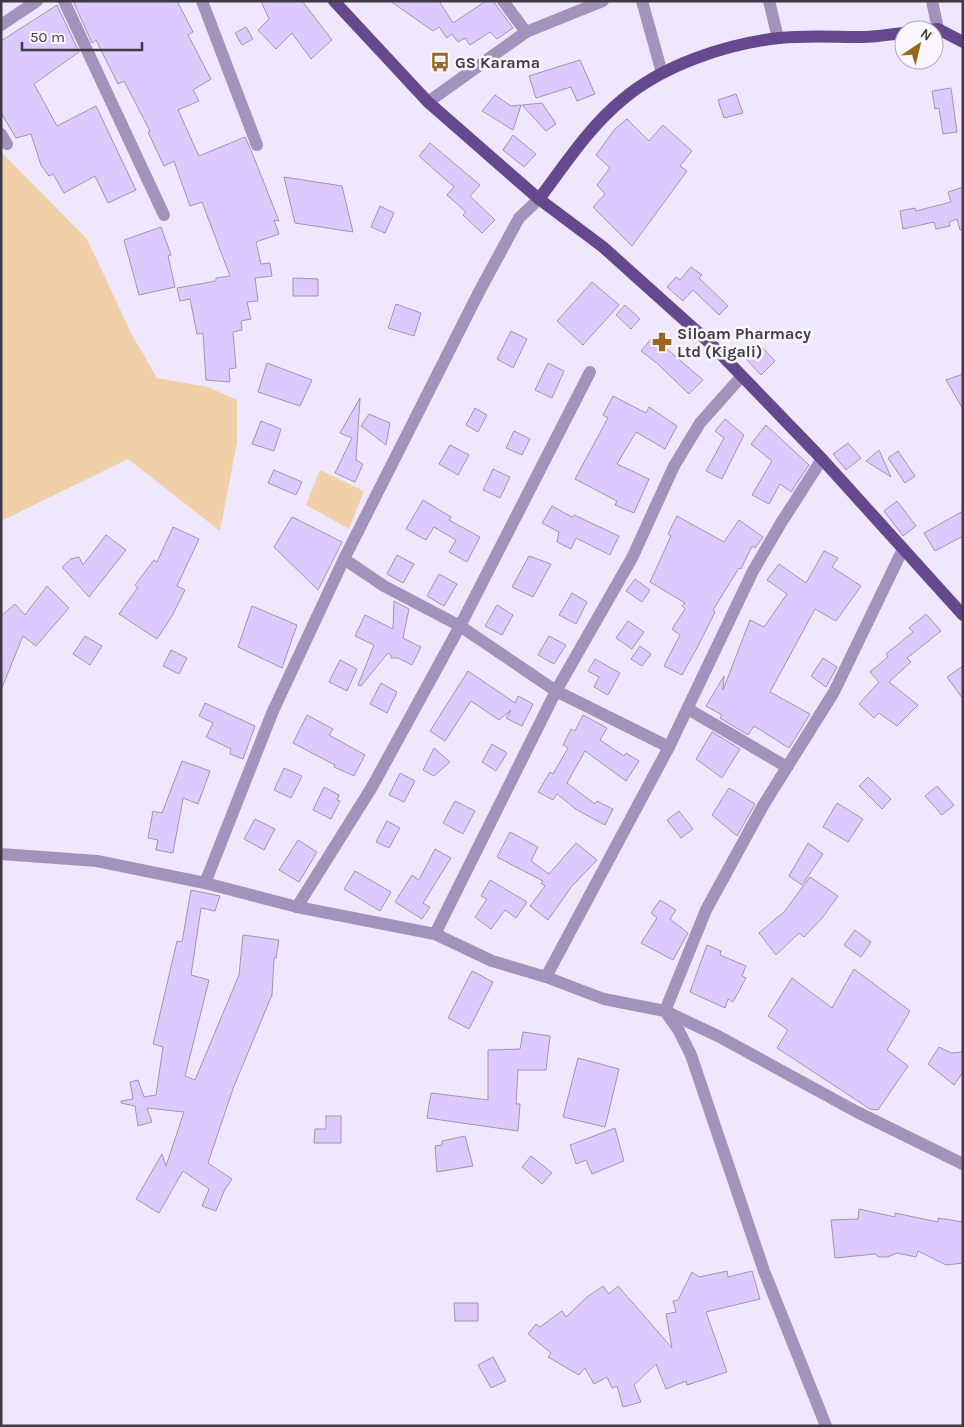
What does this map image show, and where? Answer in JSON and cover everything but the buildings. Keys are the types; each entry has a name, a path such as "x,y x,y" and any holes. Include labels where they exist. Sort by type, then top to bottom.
{"main road":[{"path":"334,1 428,102 539,199 602,248 667,303 711,344 822,459 903,549 932,578 963,615"},
{"path":"539,199 594,129 622,100 662,73 698,57 778,38 818,35 864,37 894,34"},
{"path":"944,34 963,42"}],"street":[{"path":"1,25 37,1"},
{"path":"64,1 164,215"},
{"path":"202,1 257,144"},
{"path":"503,1 526,32"},
{"path":"428,102 526,32 603,1"},
{"path":"642,1 662,73"},
{"path":"769,1 778,38"},
{"path":"932,1 933,20"},
{"path":"206,883 273,712 344,559 479,292 519,218 539,199"},
{"path":"297,907 372,787 460,626 590,372"},
{"path":"435,934 556,691 632,558 674,466 700,423 741,377"},
{"path":"546,977 669,747 753,572 781,523 822,459"},
{"path":"665,1011 706,910 787,767 844,672 903,549"},
{"path":"344,559 384,586 460,626 556,691 669,747"},
{"path":"688,708 787,767"},
{"path":"1,854 97,861 206,883 297,907 435,934 492,960 546,977 604,999 665,1011 718,1036 857,1112 963,1164"},
{"path":"665,1011 679,1031 691,1055 764,1271 826,1426"}],"shaded area":[{"path":"1,152 87,239 132,335 157,378 208,387 237,400 237,442 220,531 128,459 1,521"},
{"path":"320,470 364,491 349,529 306,505"}],"place":[{"name":"GS Karama","path":"440,62"},
{"name":"Siloam Pharmacy Ltd (Kigali)","path":"662,342"}]}
